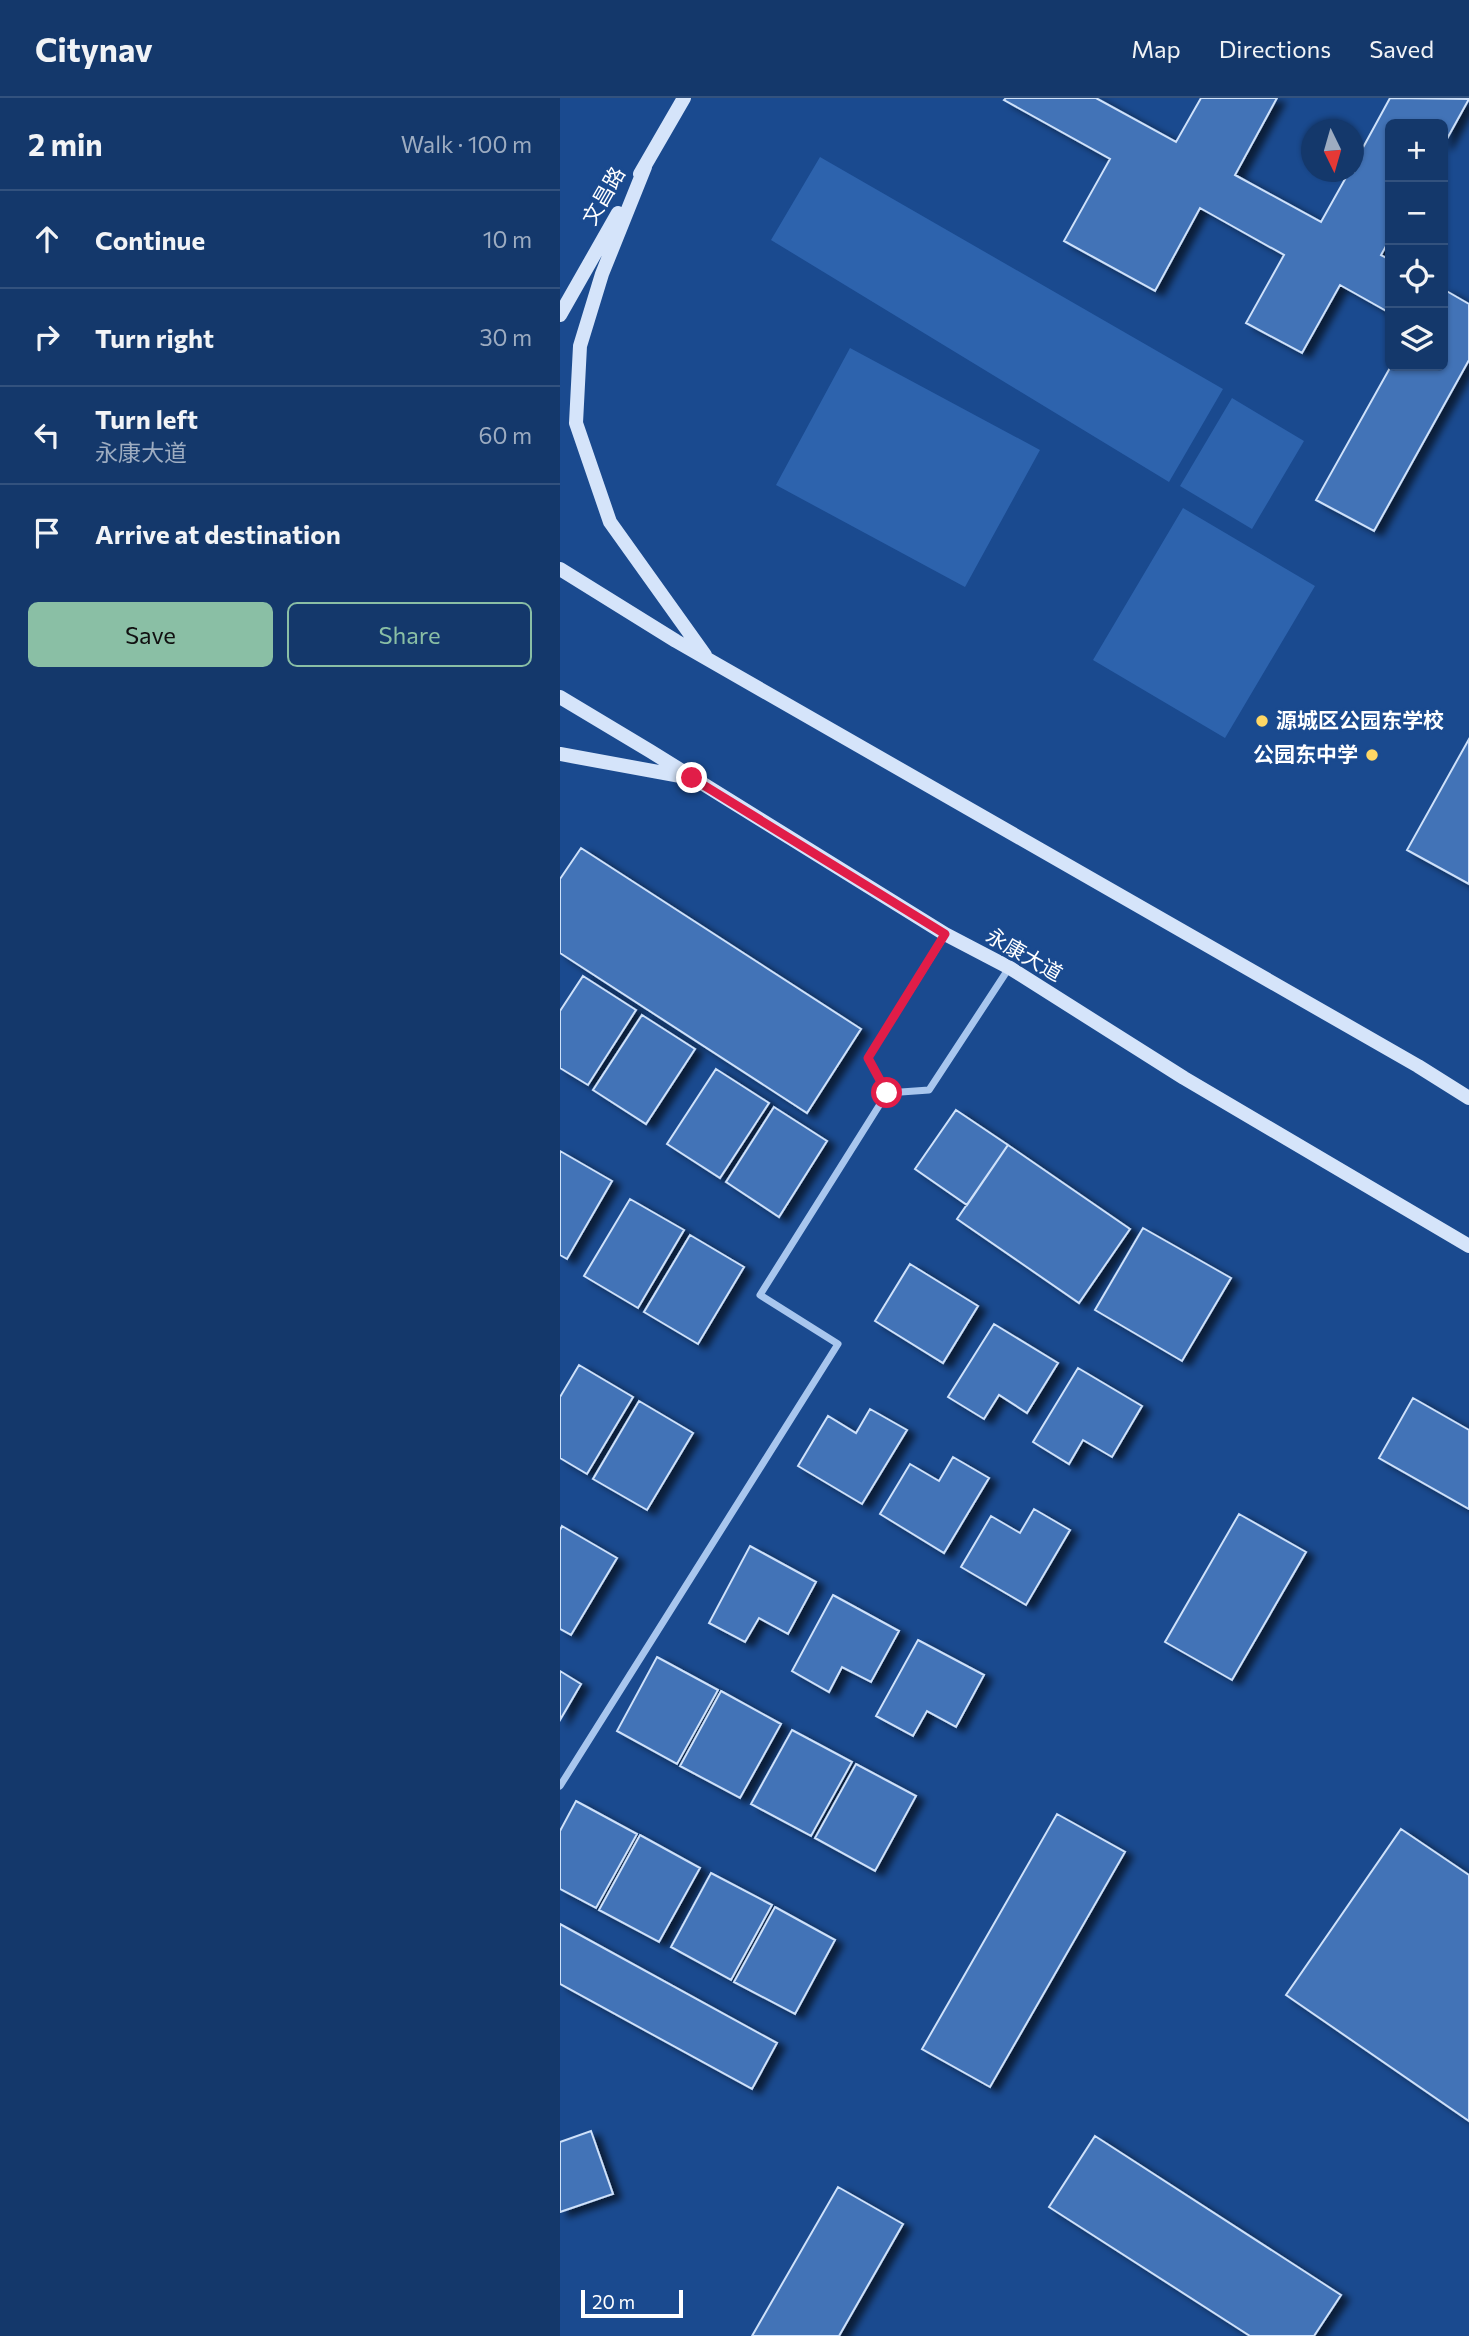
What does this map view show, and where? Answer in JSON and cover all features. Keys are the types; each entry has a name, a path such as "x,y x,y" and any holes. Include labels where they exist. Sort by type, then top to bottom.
{"main road":[{"name":"文昌路","path":"560,316 684,98"},
{"path":"645,167 602,274 580,346 576,423 610,522 708,659"},
{"path":"560,569 708,659 1418,1066 1469,1098"},
{"name":"永康大道","path":"560,697 945,934 1010,968 1184,1078 1469,1246"},
{"path":"560,754 692,778"}],"street":[{"path":"887,1093 868,1058 945,934"},
{"path":"887,1093 929,1090 1010,968"},
{"path":"560,1786 838,1344 760,1296 887,1093"}],"shaded area":[{"path":"820,157 1223,389 1169,482 771,240"},
{"path":"850,348 1040,450 965,587 776,485"},
{"path":"1232,398 1304,441 1252,529 1180,486"},
{"path":"1183,508 1315,586 1225,738 1093,660"}],"building":[{"path":"1096,98 1176,142 1201,98 1277,98 1235,175 1321,222 1343,182 1364,182 1364,146 1390,98 1469,99 1448,137 1448,119 1385,119 1385,248 1381,255 1385,257 1385,310 1340,285 1302,353 1246,323 1284,255 1200,208 1155,291 1064,241 1110,159 1004,100"},
{"path":"1448,292 1469,304 1469,360 1374,531 1316,500 1388,371 1448,371"},
{"path":"1469,739 1469,884 1407,850"},
{"path":"581,848 861,1029 807,1113 560,953 560,879"},
{"path":"583,976 636,1010 588,1085 560,1068 560,1011"},
{"path":"642,1015 695,1049 646,1124 593,1090"},
{"path":"716,1069 769,1103 720,1178 667,1144"},
{"path":"774,1107 827,1141 779,1217 726,1182"},
{"path":"956,1110 1008,1145 967,1205 915,1169"},
{"path":"1008,1145 1130,1229 1079,1303 957,1219"},
{"path":"560,1151 612,1181 567,1259 560,1255"},
{"path":"630,1199 684,1230 638,1308 584,1276"},
{"path":"1143,1228 1231,1278 1182,1361 1095,1310"},
{"path":"690,1235 744,1267 698,1344 644,1312"},
{"path":"910,1264 978,1306 943,1363 875,1321"},
{"path":"994,1324 1058,1363 1027,1413 999,1395 984,1419 948,1397"},
{"path":"579,1365 633,1397 587,1474 560,1458 560,1397"},
{"path":"1078,1368 1142,1406 1112,1457 1083,1440 1069,1464 1033,1442"},
{"path":"1413,1398 1469,1430 1469,1509 1379,1458"},
{"path":"639,1401 693,1433 647,1510 593,1479"},
{"path":"870,1409 907,1430 862,1504 798,1466 828,1416 856,1433"},
{"path":"953,1457 989,1478 944,1553 880,1514 910,1464 939,1481"},
{"path":"1034,1509 1070,1530 1026,1605 961,1567 991,1516 1020,1533"},
{"path":"1239,1514 1306,1552 1232,1680 1165,1642"},
{"path":"562,1526 617,1558 571,1635 560,1629"},
{"path":"750,1546 816,1582 788,1634 759,1618 745,1642 709,1623"},
{"path":"833,1595 899,1631 871,1682 842,1667 829,1692 792,1671"},
{"path":"918,1640 984,1675 956,1727 927,1711 913,1736 876,1716"},
{"path":"657,1657 718,1690 677,1764 617,1731"},
{"path":"560,1671 581,1684 560,1720"},
{"path":"721,1691 781,1724 740,1798 680,1766"},
{"path":"792,1730 852,1762 811,1836 751,1804"},
{"path":"856,1764 916,1796 875,1871 815,1838"},
{"path":"576,1801 637,1834 596,1908 560,1889 560,1831"},
{"path":"1057,1814 1125,1852 990,2087 922,2049"},
{"path":"1401,1829 1469,1875 1469,2121 1286,1995"},
{"path":"640,1835 700,1868 659,1942 599,1910"},
{"path":"711,1873 772,1905 731,1980 671,1947"},
{"path":"775,1907 835,1940 795,2014 734,1982"},
{"path":"560,1924 777,2043 752,2089 560,1984"},
{"path":"591,2131 613,2194 560,2212 560,2142"},
{"path":"1095,2136 1341,2295 1314,2336 1250,2336 1049,2207"},
{"path":"838,2187 903,2224 839,2336 752,2336"}],"place":[{"name":"源城区公园东学校","path":"1262,721"},
{"name":"公园东中学","path":"1372,755"}],"route":[{"path":"692,778 945,934 868,1058 887,1093"}]}
